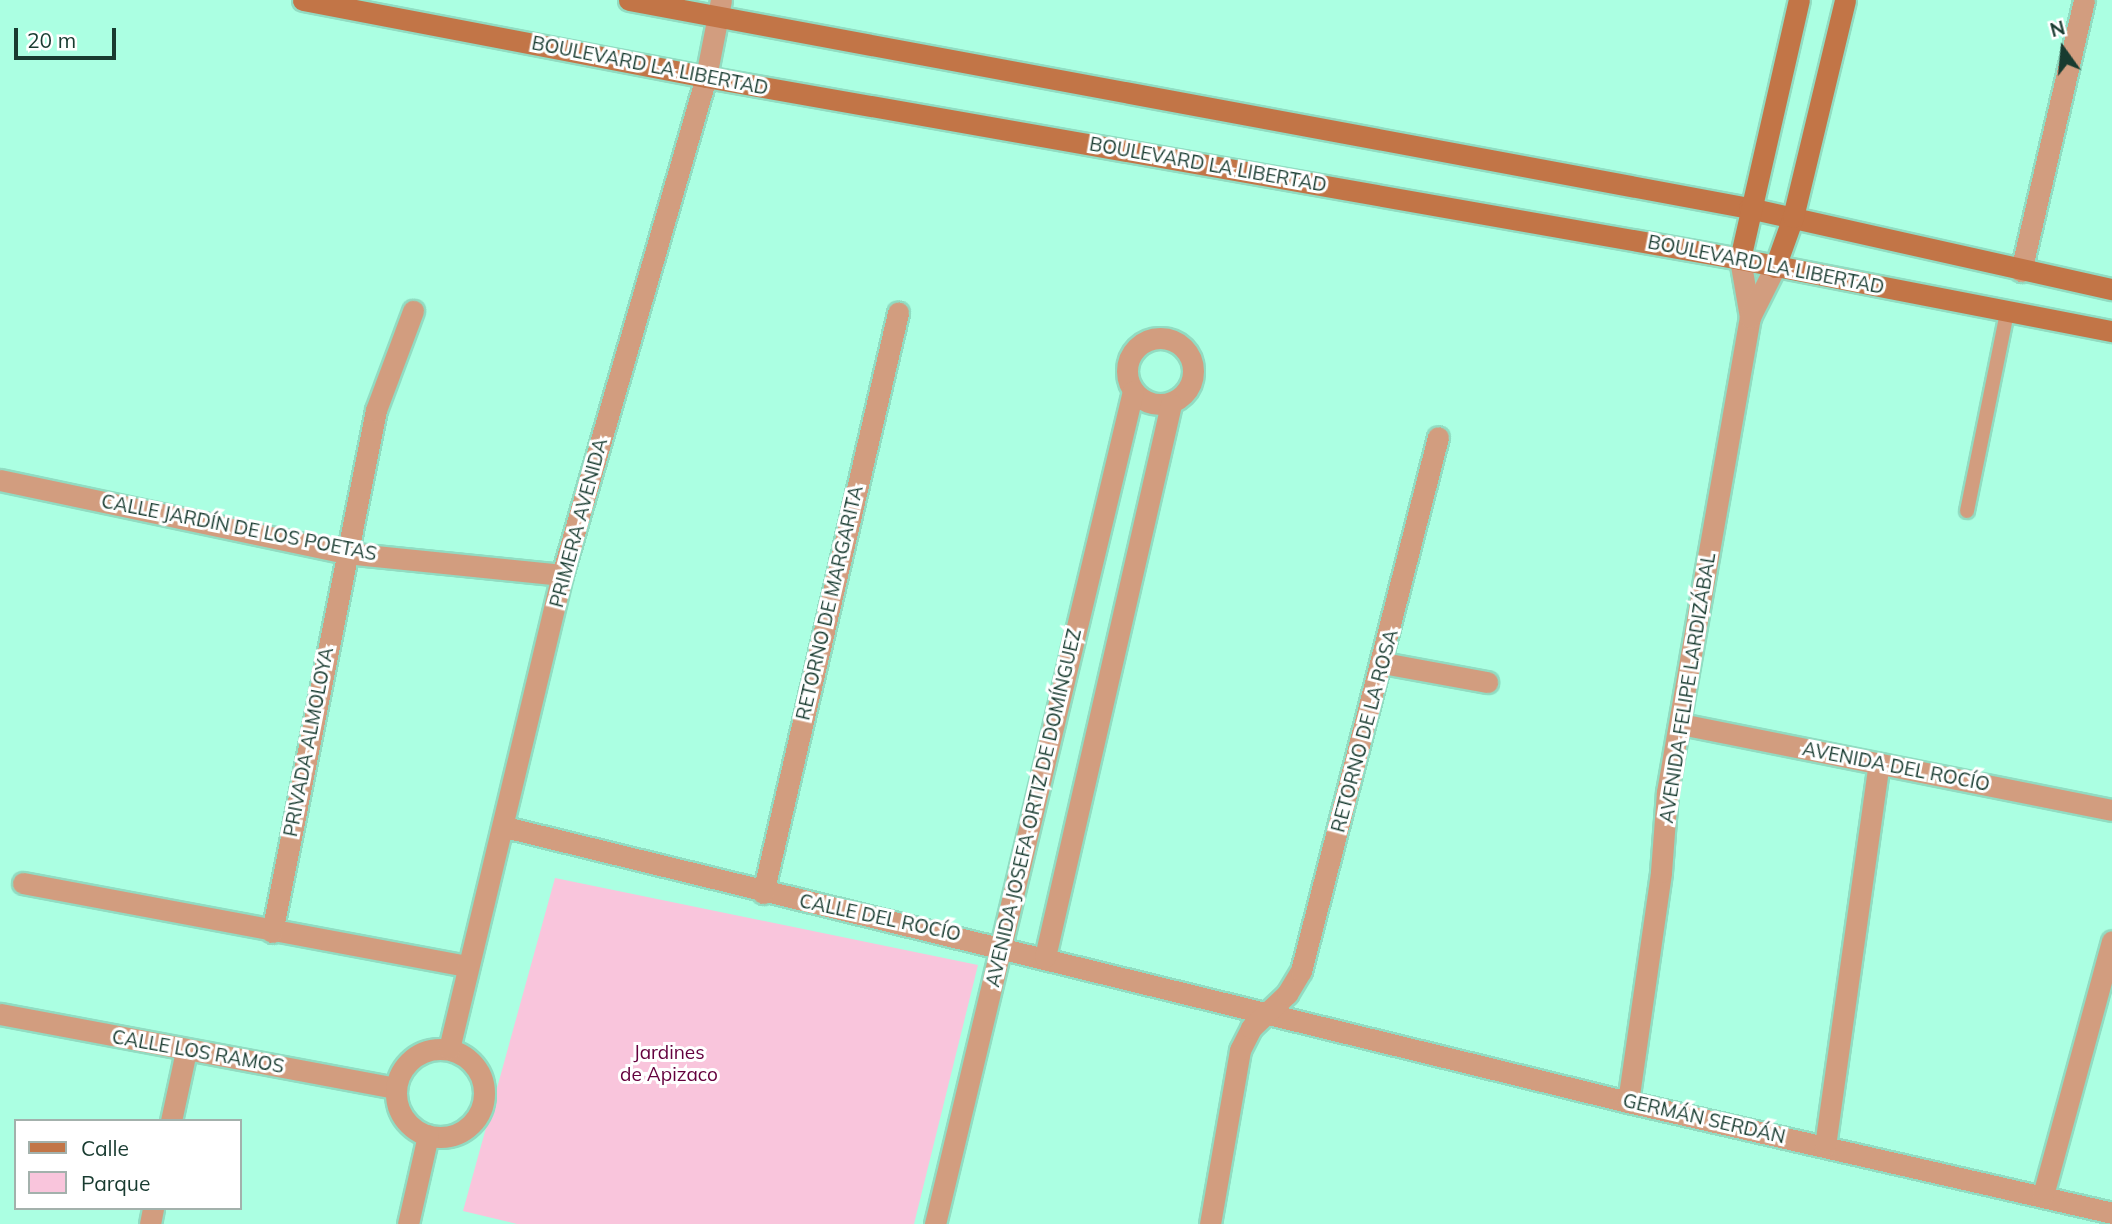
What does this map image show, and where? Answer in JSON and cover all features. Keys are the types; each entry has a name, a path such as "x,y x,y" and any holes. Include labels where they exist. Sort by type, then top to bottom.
{"main road":[{"name":"BOULEVARD LA LIBERTAD","path":"303,0 706,77 1740,259 2112,331"},
{"path":"629,0 720,9 1749,208 2021,271 2112,289"},
{"path":"1740,259 1749,208 1799,0"},
{"path":"1775,267 1793,217 1845,0"}],"street":[{"path":"2021,271 2084,0"},
{"name":"PRIMERA AVENIDA","path":"449,1049 466,966 505,827 562,575 706,77 720,9"},
{"name":"AVENIDA FELIPE LARDIZÁBAL","path":"1740,259 1750,317"},
{"name":"AVENIDA FELIPE LARDIZÁBAL","path":"1628,1102 1661,872 1667,792 1750,317 1775,267"},
{"name":"PRIVADA ALMOLOYA","path":"272,932 376,411 413,311"},
{"name":"RETORNO DE MARGARITA","path":"763,893 898,313"},
{"path":"1150,339 1171,339 1188,352 1194,372 1188,392 1171,404 1150,404 1133,391 1126,371 1133,351 1150,339"},
{"name":"AVENIDA JOSEFA ORTIZ DE DOMÍNGUEZ","path":"935,1224 1133,391"},
{"path":"1045,957 1171,404"},
{"name":"RETORNO DE LA ROSA","path":"1210,1224 1240,1050 1251,1028 1287,994 1301,971 1384,663 1438,438"},
{"name":"CALLE JARDÍN DE LOS POETAS","path":"0,480 346,553 562,575"},
{"path":"1384,663 1488,682"},
{"name":"AVENIDA DEL ROCÍO","path":"1681,724 2112,810"},
{"path":"1825,1146 1880,764"},
{"name":"CALLE DEL ROCÍO","path":"505,827 763,893 1002,945 1296,1020"},
{"path":"23,883 272,932 466,966"},
{"path":"2043,1195 2112,941"},
{"name":"CALLE LOS RAMOS","path":"0,1014 186,1051 396,1088"},
{"name":"GERMÁN SERDÁN","path":"1296,1020 1628,1102 2043,1195 2112,1213"},
{"path":"430,1049 449,1049 478,1068 484,1085 484,1103 476,1119 463,1131 446,1137 428,1135 403,1118 396,1088 401,1070 414,1057 430,1049"},
{"path":"171,1119 186,1051"},
{"path":"408,1224 428,1135"}],"lane":[{"path":"1967,511 2007,312"}],"green space":[{"name":"Jardines de Apizaco","path":"555,878 978,965 914,1224 517,1224 463,1211"}]}
